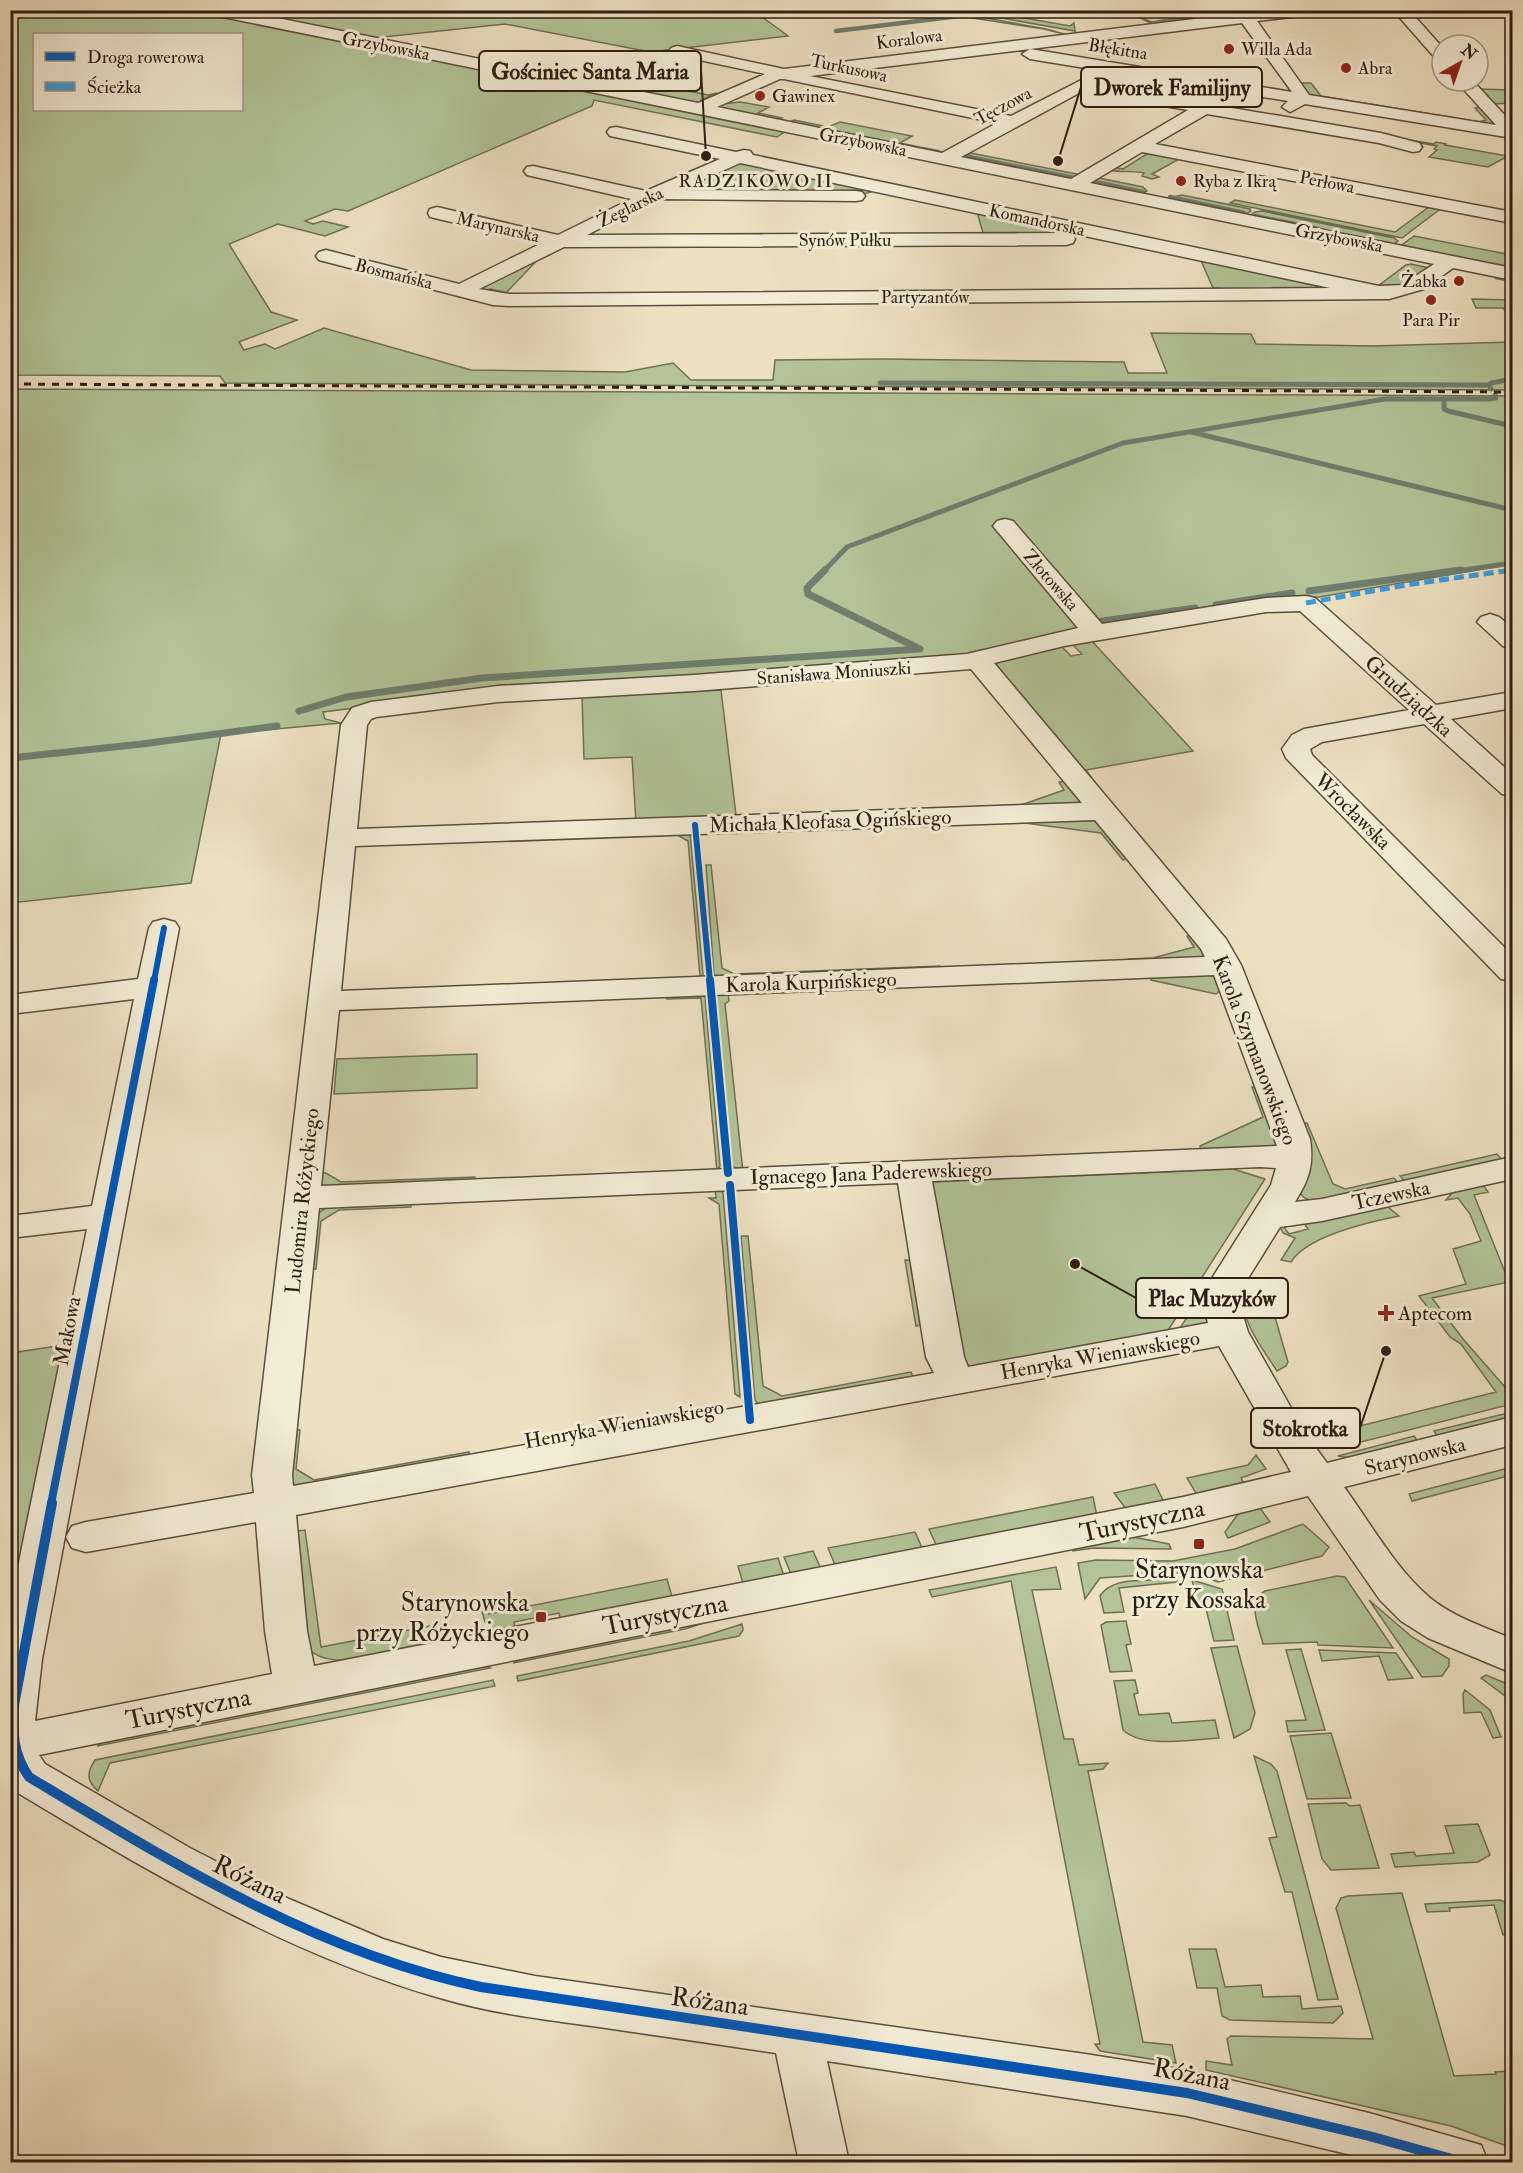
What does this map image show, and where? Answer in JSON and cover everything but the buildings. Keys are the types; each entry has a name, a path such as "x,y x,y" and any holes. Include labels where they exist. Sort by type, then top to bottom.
{"street":[{"name":"Grzybowska","path":"213,10 1512,274"},
{"name":"Koralowa","path":"699,109 770,77 785,74 1309,10"},
{"path":"1400,10 1430,43"},
{"path":"1245,18 1300,91 1302,99 1273,120"},
{"name":"Błękitna","path":"1003,47 1014,52 1512,133"},
{"name":"Turkusowa","path":"677,51 1015,122"},
{"name":"Tęczowa","path":"945,158 1114,68"},
{"path":"1079,87 1381,138 1413,147"},
{"path":"1475,93 1512,133"},
{"path":"1074,185 1204,108"},
{"name":"Żeglarska","path":"461,291 651,196 801,129"},
{"name":"Komandorska","path":"616,132 1389,293 1413,289 1449,261"},
{"name":"Perłowa","path":"1141,147 1512,218"},
{"path":"533,171 651,196 921,195"},
{"name":"Marynarska","path":"436,213 560,241"},
{"name":"Synów Pułku","path":"560,241 1131,239"},
{"name":"Bosmańska","path":"326,256 461,291"},
{"name":"Partyzantów","path":"461,291 509,300 1389,293"},
{"name":"Złotowska","path":"1005,526 1096,633"},
{"name":"Stanisława Moniuszki","path":"358,716 371,710 498,693 694,683 978,660 1035,644 1096,633 1266,605 1306,603"},
{"name":"Grudziądzka","path":"1306,603 1512,788"},
{"path":"1490,622 1512,641"},
{"name":"Karola Szymanowskiego","path":"978,660 1209,939 1226,965 1293,1139 1296,1158 1288,1185 1227,1283 1223,1295 1223,1309 1229,1332 1293,1445 1395,1589 1416,1610 1443,1627 1512,1657"},
{"path":"1430,715 1512,700"},
{"name":"Wrocławska","path":"1430,715 1314,735 1302,741 1296,749 1300,758 1512,972"},
{"name":"Ludomira Różyckiego","path":"296,1687 286,1631 272,1475 341,838 354,725 358,716"},
{"name":"Michała Kleofasa Ogińskiego","path":"341,838 1103,811"},
{"name":"Makowa","path":"12,1742 21,1659 164,928"},
{"name":"Karola Kurpińskiego","path":"325,1001 1226,965"},
{"path":"10,1005 153,987"},
{"name":"Ignacego Jana Paderewskiego","path":"303,1198 1260,1156 1296,1158"},
{"name":"Tczewska","path":"1268,1217 1322,1210 1512,1168"},
{"path":"913,1172 945,1357 956,1381"},
{"path":"10,1227 109,1215"},
{"name":"Henryka Wieniawskiego","path":"86,1537 750,1420 1229,1332"},
{"name":"Starynowska","path":"1318,1480 1512,1431"},
{"name":"Turystyczna","path":"12,1742 1183,1512 1318,1480"},
{"name":"Różana","path":"12,1742 20,1768 29,1777 198,1877 250,1904 363,1952 429,1975 473,1986 535,1997 1187,2093 1369,2136 1463,2163"},
{"path":"797,2035 824,2163"}],"green space":[{"path":"756,10 754,11 788,36 650,52 505,24 374,38 239,11"},
{"path":"10,11 202,11 513,74 489,79 491,80 519,76 786,131 777,137 594,100 592,106 348,211 335,209 305,221 313,224 323,221 348,227 325,236 278,224 229,244 271,312 297,320 239,342 244,350 265,344 275,349 324,328 471,370 625,372 673,363 691,380 773,380 775,360 1124,362 1128,373 1167,373 1151,333 1251,334 1256,344 1373,346 1512,342 1512,390 225,383 220,376 11,375"},
{"path":"927,11 998,11 996,13 1070,26 1074,23 1075,31 984,15 976,16 1046,29 1068,35 1044,29"},
{"path":"1127,11 1151,22 1216,14 1211,11 1293,11 1158,27"},
{"path":"547,63 708,95 717,93 703,99 707,101 697,104 520,67"},
{"path":"1301,83 1311,83 1321,96 1479,122 1486,120 1475,108 1483,107 1497,125 1310,96"},
{"path":"1490,89 1512,90 1512,103 1491,104 1481,93 1490,93"},
{"path":"740,102 769,107 758,113 782,118 775,121 718,110 713,105"},
{"path":"794,120 828,127 840,122 912,136 900,143 948,153 937,154 787,123"},
{"path":"1325,126 1434,144 1436,142 1508,156 1488,167 1429,157 1437,150 1434,149 1437,146"},
{"path":"1147,150 1192,159 1189,161 1179,159 1152,174 1159,177 1152,179 1142,176 1144,173 1110,170 1112,167 1123,169 1147,154 1143,152"},
{"path":"971,153 1082,175 1073,180 964,156"},
{"path":"736,161 876,190 868,193 675,194 670,190"},
{"path":"1094,177 1143,187 1147,191 1143,193 1087,183"},
{"path":"1182,195 1251,211 1243,216 1168,198"},
{"path":"1235,200 1395,232 1430,206 1439,210 1402,238 1230,203"},
{"path":"976,209 1084,235 984,236"},
{"path":"1262,211 1394,238 1398,241 1391,246 1248,217 1255,212"},
{"path":"1414,236 1512,255 1512,271 1399,247"},
{"path":"545,252 502,297 500,296 504,292 490,289 480,292 477,287"},
{"path":"1199,256 1349,288 1221,292 1219,288 1213,288"},
{"path":"1406,265 1429,268 1409,286 1374,289"},
{"path":"1472,299 1512,300 1512,319 1503,308 1476,308"},
{"path":"11,389 1512,396 1512,564 920,663 501,685 501,690 323,712 325,719 341,723 221,734 191,883 11,903"},
{"path":"1090,639 1193,751 1086,770 1091,777 1087,776 993,670 1001,658 1062,647 1071,656 1082,654 1073,645 1077,640"},
{"path":"721,690 736,815 753,815 753,819 636,823 632,757 584,759 582,697"},
{"path":"1068,781 1080,800 1077,804 888,814 887,810 1021,805 1064,790 1059,782"},
{"path":"1060,817 1097,820 1130,857 1123,860 1101,833 1025,823 1023,819"},
{"path":"685,830 690,833 703,975 700,976 688,841 677,835"},
{"path":"706,865 711,865 722,968 734,974 940,966 941,971 717,978 714,975"},
{"path":"1196,935 1205,952 1200,959 1137,964 1130,959 1153,958 1194,947 1187,936"},
{"path":"1150,974 1210,974 1215,976 1224,988 1216,994 1151,980"},
{"path":"722,991 728,991 729,1001 725,1004 743,1172 732,1166 716,996"},
{"path":"666,993 702,993 705,997 720,1166 717,1171 701,998 667,999"},
{"path":"477,1054 477,1088 334,1094 337,1059"},
{"path":"1252,1087 1262,1089 1279,1142 1270,1148 1201,1152 1200,1146 1263,1117"},
{"path":"1299,1123 1307,1123 1333,1184 1345,1189 1394,1178 1401,1186 1315,1203 1303,1197 1298,1189 1308,1170 1310,1156"},
{"path":"1497,1154 1504,1162 1407,1184 1400,1176"},
{"path":"1233,1169 1265,1179 1165,1335 976,1368 964,1364 931,1182"},
{"path":"318,1173 326,1173 341,1182 475,1177 474,1184 328,1188 319,1182"},
{"path":"1459,1185 1483,1185 1488,1192 1474,1195 1509,1282 1432,1298 1463,1339 1512,1395 1512,1404 1341,1447 1321,1442 1312,1434 1302,1416 1307,1410 1324,1435 1496,1392 1461,1344 1450,1337 1419,1296 1466,1284 1453,1249 1481,1241 1470,1214 1458,1198 1446,1200"},
{"path":"715,1186 723,1193 740,1397 735,1394 719,1204 709,1198 716,1198"},
{"path":"410,1200 411,1207 339,1210 321,1221 316,1269 307,1269 316,1215 330,1205"},
{"path":"1388,1207 1399,1216 1340,1231 1310,1245 1291,1262 1281,1260 1295,1238 1283,1233 1280,1227 1283,1226 1289,1234 1308,1229 1303,1222 1367,1208"},
{"path":"741,1236 748,1236 763,1386 782,1396 911,1372 915,1381 761,1407 755,1400"},
{"path":"905,1260 920,1261 929,1323 916,1326"},
{"path":"1212,1279 1207,1323 1200,1328 1180,1328"},
{"path":"1248,1291 1270,1298 1274,1303 1275,1317 1288,1362 1286,1366 1277,1371 1247,1321 1244,1300"},
{"path":"64,1345 11,1602 11,1353"},
{"path":"1512,1412 1512,1418 1438,1437 1434,1431"},
{"path":"291,1430 300,1430 296,1469 314,1480 469,1452 470,1461 295,1487 290,1484"},
{"path":"1414,1436 1418,1442 1351,1458 1338,1456"},
{"path":"1256,1455 1266,1469 1241,1478 1245,1485 1197,1495 1187,1478 1248,1465"},
{"path":"1512,1467 1512,1475 1412,1501 1409,1494"},
{"path":"1155,1484 1164,1502 1126,1509 1114,1493"},
{"path":"1093,1497 1097,1516 937,1547 929,1529"},
{"path":"1260,1508 1270,1522 1228,1538 1225,1532 1238,1514"},
{"path":"1303,1524 1329,1547 1322,1556 1218,1582 1189,1572 1100,1578 1085,1599 1078,1563 1096,1560 1173,1561 1235,1549"},
{"path":"305,1530 321,1647 445,1623 450,1641 361,1659 327,1659 312,1652 306,1647 290,1532"},
{"path":"915,1532 923,1550 835,1565 828,1548"},
{"path":"1128,1536 1169,1544 1171,1549 1094,1548 1073,1551 1073,1547"},
{"path":"813,1551 821,1569 791,1574 784,1557"},
{"path":"778,1558 784,1576 743,1583 738,1566"},
{"path":"1056,1567 1061,1589 1032,1590 1064,1739 1073,1739 1079,1765 1108,1763 1103,1769 1088,1771 1143,2042 1172,2045 1176,2063 1100,2051 1095,2044 1100,2044 1011,1581 932,1597 929,1590"},
{"path":"1337,1576 1345,1577 1393,1648 1318,1645 1317,1642 1263,1644 1255,1615 1256,1601 1259,1596 1265,1591"},
{"path":"667,1579 672,1597 561,1620 559,1613 514,1622 515,1628 499,1632 485,1622 481,1608 487,1607 489,1614"},
{"path":"1135,1580 1177,1580 1177,1582 1119,1588 1124,1612 1104,1613 1100,1596 1114,1585"},
{"path":"1192,1580 1222,1589 1234,1640 1214,1641 1204,1601 1197,1601"},
{"path":"1369,1600 1412,1637 1449,1659 1449,1666 1442,1676 1422,1677"},
{"path":"731,1614 685,1629 513,1663 531,1654"},
{"path":"1126,1621 1131,1644 1126,1645 1132,1671 1110,1672 1101,1625 1106,1622"},
{"path":"742,1624 743,1630 739,1636 518,1681 517,1676 689,1641"},
{"path":"1237,1646 1255,1713 1250,1729 1234,1738 1211,1648"},
{"path":"1301,1649 1325,1730 1288,1732 1286,1721 1306,1720 1286,1650"},
{"path":"1319,1650 1396,1653 1413,1678 1388,1680 1379,1656 1322,1661"},
{"path":"482,1664 490,1668 97,1746 108,1738"},
{"path":"1486,1675 1512,1686 1512,1701 1481,1678"},
{"path":"493,1680 495,1686 110,1763 98,1791 91,1784 89,1776 90,1768 95,1760"},
{"path":"1135,1680 1138,1693 1134,1694 1139,1715 1169,1713 1172,1723 1215,1720 1219,1738 1155,1741 1132,1736 1123,1730 1114,1681"},
{"path":"1465,1690 1490,1710 1501,1737 1493,1738 1481,1712 1464,1713 1463,1694"},
{"path":"1331,1733 1351,1798 1307,1799 1290,1736"},
{"path":"1254,1756 1271,1764 1277,1771 1338,1999 1318,2000 1292,1892 1285,1892 1269,1838 1277,1837"},
{"path":"1346,1803 1350,1806 1360,1805 1379,1868 1331,1870 1322,1859 1308,1804"},
{"path":"1478,1824 1490,1855 1478,1862 1395,1867 1391,1854 1414,1852 1416,1856 1454,1853 1445,1826"},
{"path":"1402,1893 1454,2076 1512,2071 1512,2148 1451,2126 1206,2070 1206,2061 1232,2065 1227,2039 1231,2036 1373,2039 1336,1908 1341,1898 1348,1896"},
{"path":"1500,1900 1512,1905 1512,1934 1503,1935 1494,1905 1427,1912 1425,1904"},
{"path":"1189,1949 1216,1949 1225,1987 1261,1985 1263,1997 1300,1996 1302,2009 1341,2006 1343,2013 1333,2023 1230,2020 1222,2016 1217,1988 1197,1988"}],"waterway":[{"path":"1159,22 1267,11"},
{"path":"836,31 968,15"},
{"path":"922,149 938,152"},
{"path":"874,150 897,154"},
{"path":"969,157 1074,178"},
{"path":"1090,181 1143,192"},
{"path":"1170,197 1244,213"},
{"path":"1255,216 1319,229"},
{"path":"1497,277 1512,280"},
{"path":"1489,385 1512,379"},
{"path":"880,383 1489,385"},
{"path":"1489,385 1491,389"},
{"path":"1444,399 1489,399 1496,398 1495,395"},
{"path":"823,572 847,547 1123,443 1385,399 1444,399"},
{"path":"1444,399 1444,409 1448,411 1512,426"},
{"path":"1191,432 1512,510"},
{"path":"1450,572 1512,563"},
{"path":"1309,591 1461,570"},
{"path":"299,711 346,697 482,678 920,649 808,594 807,588 823,572"},
{"path":"1216,605 1292,593"},
{"path":"1096,622 1195,608"},
{"path":"10,758 142,744 277,726"}],"railway":[{"path":"10,384 1512,392"}],"marked path":[{"path":"1306,603 1412,584 1512,570"}],"cycle path":[{"path":"695,825 728,1173"},
{"path":"164,928 21,1659 14,1705 13,1736 20,1765 29,1777 174,1862 272,1913 323,1936 441,1978 535,1997 1085,2076 1187,2093 1369,2136 1463,2162"},
{"path":"730,1185 750,1420"}],"place":[{"name":"Willa Ada","path":"1229,49"},
{"name":"Abra","path":"1346,68"},
{"name":"Gawinex","path":"760,96"},
{"name":"Gościniec Santa Maria","path":"706,156"},
{"name":"Dworek Familijny","path":"1058,161"},
{"name":"Ryba z Ikrą","path":"1181,181"},
{"name":"Żabka","path":"1459,281"},
{"name":"Para Pir","path":"1431,300"},
{"name":"Plac Muzyków","path":"1075,1264"},
{"name":"Aptecom","path":"1386,1313"},
{"name":"Stokrotka","path":"1386,1351"},
{"name":"Starynowska przy Kossaka","path":"1199,1544"},
{"name":"Starynowska przy Różyckiego","path":"541,1617"}],"district":[{"name":"RADZIKOWO II","path":"756,181"}]}
